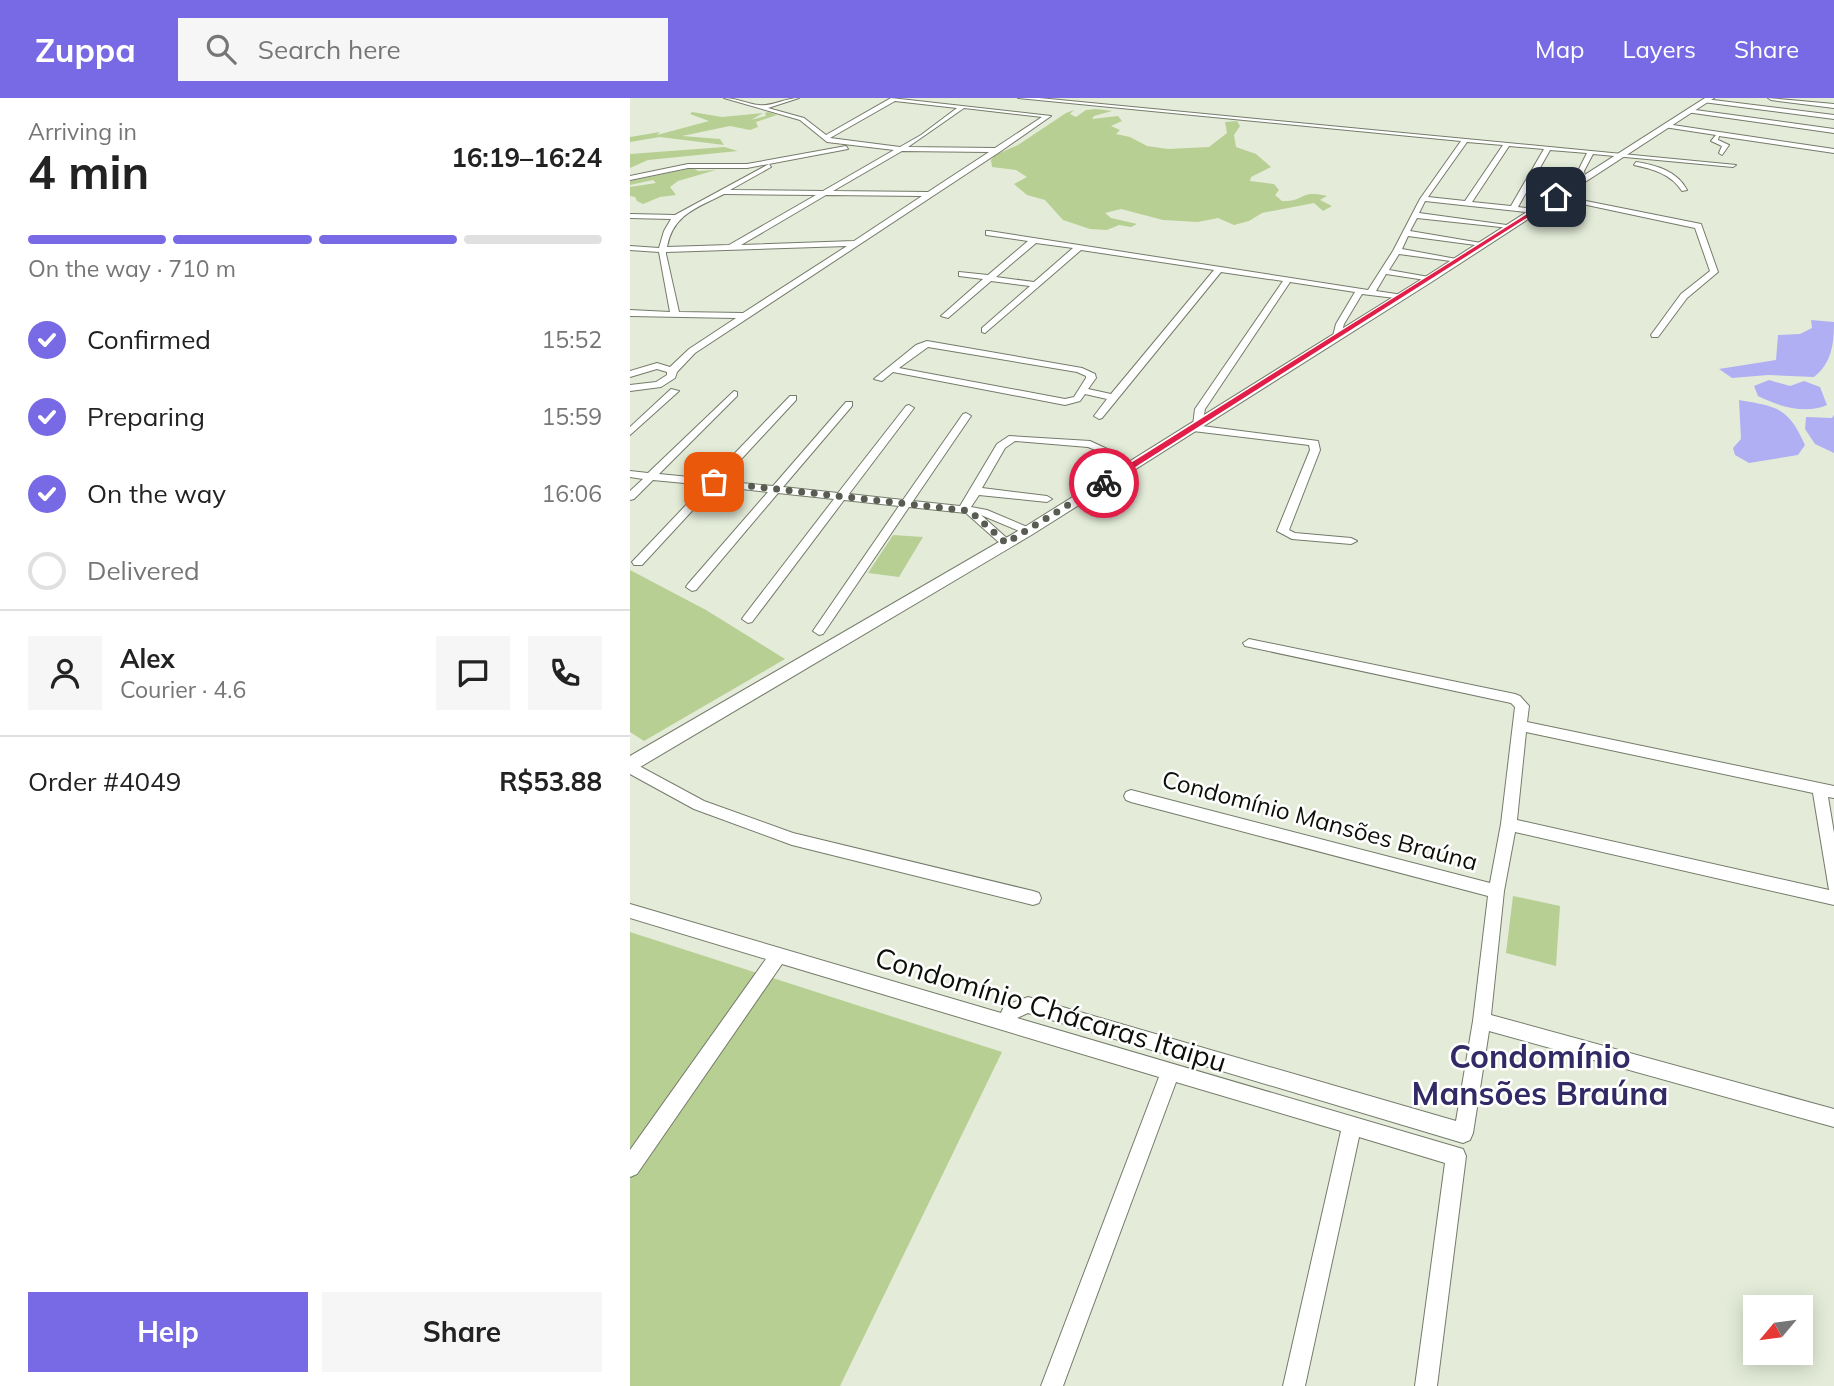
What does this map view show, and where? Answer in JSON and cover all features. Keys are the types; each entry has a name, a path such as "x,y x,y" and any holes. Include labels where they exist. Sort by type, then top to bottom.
{"street":[{"path":"727,98 803,119 824,139 901,149 999,150"},
{"path":"761,108 796,98"},
{"path":"1021,98 1733,165"},
{"path":"1771,98 1834,106"},
{"path":"1829,98 1834,106"},
{"path":"632,372 657,366 692,351 1048,116 895,99 824,139"},
{"path":"1033,898 792,839 699,805 630,766 796,665 1028,531 1615,161 1707,99 1834,117"},
{"path":"730,247 901,149 962,107"},
{"path":"1689,111 1834,131"},
{"path":"1678,118 1713,123"},
{"path":"1725,125 1775,131"},
{"path":"1666,126 1818,149 1832,148"},
{"path":"1719,135 1714,141 1726,145 1723,153"},
{"path":"1371,292 1386,272 1423,198 1465,140"},
{"path":"1810,142 1832,148"},
{"path":"1467,204 1507,144"},
{"path":"1785,158 1788,145"},
{"path":"630,178 688,166 738,167 864,146"},
{"path":"1513,209 1548,148"},
{"path":"1818,149 1818,159"},
{"path":"1583,180 1581,172 1591,152"},
{"path":"1694,161 1699,153"},
{"path":"630,216 676,217 778,160"},
{"path":"1615,161 1655,168 1680,183 1684,190"},
{"path":"723,192 931,194"},
{"path":"1556,197 1698,226 1714,272 1685,296 1655,335"},
{"path":"1423,198 1533,211"},
{"path":"1414,215 1510,226"},
{"path":"675,314 660,250 676,217"},
{"path":"989,233 1400,297"},
{"path":"1406,233 1483,244"},
{"path":"945,316 1034,240"},
{"path":"630,248 660,250 855,243"},
{"path":"985,330 1079,247"},
{"path":"1397,251 1458,260"},
{"path":"1099,416 1220,268"},
{"path":"1386,272 1429,279"},
{"path":"962,274 1036,285"},
{"path":"1195,427 1200,409 1288,280"},
{"path":"1337,336 1340,324 1360,290"},
{"path":"630,313 745,316"},
{"path":"879,379 891,369 919,347 931,344 1084,372 1091,378 1075,400 1065,402 891,369"},
{"path":"630,397 667,381 672,371 692,351"},
{"path":"657,366 672,371"},
{"path":"630,387 647,388"},
{"path":"630,432 674,391"},
{"path":"1084,391 1113,397"},
{"path":"630,497 734,394"},
{"path":"638,562 793,398"},
{"path":"692,587 849,404"},
{"path":"748,619 909,408"},
{"path":"819,631 966,416"},
{"path":"1195,427 1314,443 1315,450 1283,531 1292,536 1351,541"},
{"path":"966,511 1001,446 1013,438 1090,444 1113,454"},
{"path":"630,474 983,512 1028,531"},
{"path":"976,491 1048,499"},
{"path":"966,511 1006,543"},
{"path":"1249,643 1515,699 1522,706 1522,726 1827,790 1834,885"},
{"name":"Condomínio Mansões Braúna","path":"1006,1021 1010,1012 1028,1005 1463,1133 1482,1021 1496,891 1509,824 1522,726"},
{"name":"Condomínio Mansões Braúna","path":"1131,796 1496,891"},
{"path":"1509,824 1834,898"},
{"name":"Condomínio Chácaras Itaipu","path":"630,911 1456,1156 1426,1386"},
{"path":"630,1167 778,955"},
{"path":"1482,1021 1834,1118"},
{"path":"1052,1386 1170,1072"},
{"path":"1294,1386 1352,1125"}],"green space":[{"path":"1074,110 1070,114 1076,117 1086,110 1112,111 1092,119 1118,116 1122,121 1111,126 1120,130 1116,134 1130,137 1147,146 1168,149 1209,147 1227,133 1225,122 1237,121 1240,126 1234,135 1236,147 1256,154 1271,167 1251,177 1250,181 1274,184 1279,190 1275,195 1282,201 1318,194 1327,196 1320,200 1332,206 1323,211 1314,203 1262,213 1249,221 1234,225 1218,218 1198,222 1163,220 1121,209 1105,213 1111,218 1137,224 1131,227 1119,225 1107,230 1090,229 1063,220 1045,200 1027,195 1014,184 1027,177 1016,170 992,167 991,160 995,155 1018,145 1066,113"},
{"path":"692,112 722,117 763,113 751,120 766,116 765,113 768,112 777,115 756,122 758,127 750,130 730,126 682,136 720,139 724,145 660,137 630,142 630,137 660,132 657,135 709,121 690,114"},
{"path":"724,147 738,151 648,160 630,168 630,154"},
{"path":"693,168 698,171 716,170 678,181 670,187 676,195 660,197 643,204 630,196 630,187 656,183 653,180 630,185 630,181"},
{"path":"893,535 923,537 899,577 868,573"},
{"path":"630,570 706,610 785,659 644,741 630,732"},
{"path":"1513,896 1560,906 1556,966 1506,953"},
{"path":"630,932 1002,1052 840,1386 630,1386"}],"water":[{"path":"1811,320 1834,322 1831,352 1825,365 1814,377 1768,375 1732,378 1719,369 1776,360 1778,335 1800,334 1812,328"},
{"path":"1769,380 1790,386 1804,381 1820,387 1827,405 1801,409 1783,406 1758,396 1754,386"},
{"path":"1739,400 1773,407 1787,416 1805,445 1798,455 1749,463 1735,455 1733,448 1741,439"},
{"path":"1834,415 1834,453 1815,444 1805,429 1806,417 1832,418"}],"way so far":[{"path":"714,482 970,511 1006,543 1104,483"}],"district":[{"name":"Condomínio Mansões Braúna","path":"1540,1074"}],"route":[{"path":"1104,483 1556,197"}]}
